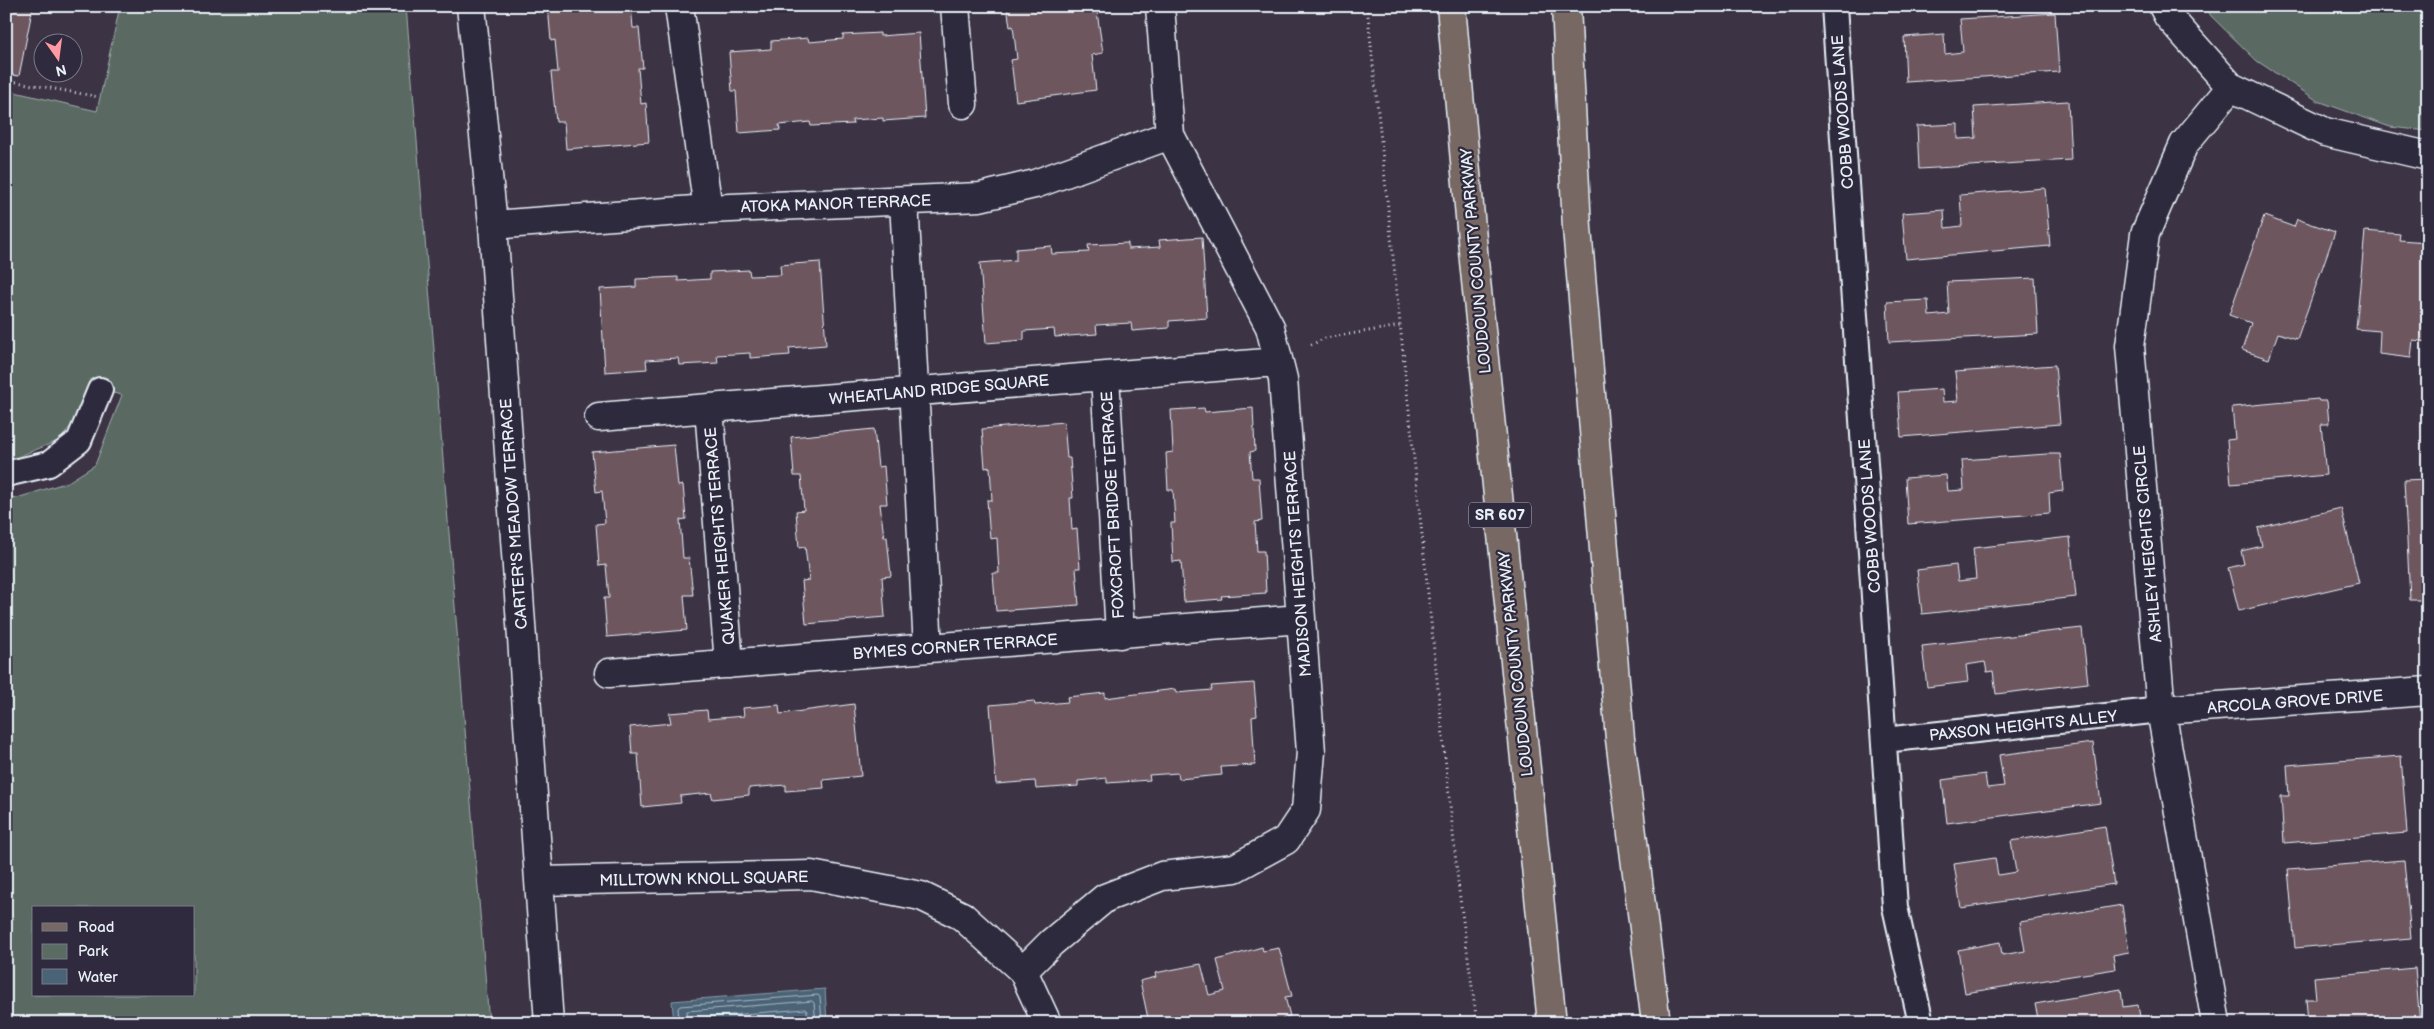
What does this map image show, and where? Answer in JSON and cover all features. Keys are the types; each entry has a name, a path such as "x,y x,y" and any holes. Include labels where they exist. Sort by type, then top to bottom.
{"main road":[{"name":"LOUDOUN COUNTY PARKWAY","path":"1451,6 1474,261 1552,1023"},
{"path":"1566,6 1577,228 1620,739 1656,1023"}],"street":[{"name":"CARTER'S MEADOW TERRACE","path":"471,6 493,225 549,1023"},
{"path":"679,6 708,209"},
{"path":"955,6 963,104"},
{"name":"MADISON HEIGHTS TERRACE","path":"1023,971 1051,943 1105,898 1162,876 1235,868 1286,840 1306,810 1311,752 1283,379 1270,327 1170,134 1160,6"},
{"path":"2163,6 2168,16 2231,87 2325,132 2428,156"},
{"name":"ASHLEY HEIGHTS CIRCLE","path":"2216,1023 2161,710 2130,346 2145,234 2184,144 2231,87"},
{"name":"ATOKA MANOR TERRACE","path":"493,225 708,209 980,197 1035,184 1170,134"},
{"path":"904,201 928,648"},
{"name":"WHEATLAND RIDGE SQUARE","path":"599,417 1278,362"},
{"name":"FOXCROFT BRIDGE TERRACE","path":"1105,376 1120,634"},
{"name":"QUAKER HEIGHTS TERRACE","path":"709,408 729,664"},
{"name":"BYMES CORNER TERRACE","path":"609,673 1301,619"},
{"name":"ARCOLA GROVE DRIVE","path":"2161,710 2428,692"},
{"name":"MILLTOWN KNOLL SQUARE","path":"539,881 811,875 921,896 962,916 1023,971 1047,1023"}],"lane":[{"name":"COBB WOODS LANE","path":"1834,6 1895,907 1921,1023"},
{"path":"6,474 49,464 79,441 100,390"},
{"name":"PAXSON HEIGHTS ALLEY","path":"1884,740 2161,710"}],"path":[{"path":"1367,6 1459,891 1477,1023"},
{"path":"6,80 99,98"},
{"path":"1278,362 1325,338 1400,326"}],"green space":[{"path":"120,6 406,6 489,1023 6,1023 6,496 17,498 68,482 95,465 122,395 87,387 86,406 60,440 15,458 6,456 6,90 97,111"},
{"path":"2205,6 2428,6 2428,131 2390,127 2318,101 2257,61 2211,16"}],"water":[{"path":"825,989 827,1023 674,1023 672,1001"}],"building":[{"path":"6,6 33,6 19,76 6,74"},
{"path":"548,6 631,6 633,28 639,28 643,68 638,68 641,104 646,103 649,142 566,149 564,122 556,122 551,72 558,72 555,40 551,41"},
{"path":"1007,6 1091,6 1092,13 1097,12 1103,53 1092,55 1096,90 1016,101 1011,60 1017,59 1013,26 1010,27"},
{"path":"2055,13 2059,72 1906,82 1904,37 1944,34 1945,54 1963,52 1960,19"},
{"path":"880,33 880,36 919,33 925,118 883,121 883,118 852,120 853,124 811,126 810,122 779,125 780,130 739,133 736,91 732,91 729,52 771,49 771,41 808,38 809,42 843,39 843,35"},
{"path":"2068,101 2071,160 1919,169 1917,126 1958,124 1958,139 1976,138 1974,107"},
{"path":"2045,188 2050,246 1906,259 1902,213 1944,210 1945,228 1962,226 1960,195"},
{"path":"2264,216 2294,227 2297,219 2335,232 2297,339 2278,333 2269,359 2242,350 2251,323 2229,315"},
{"path":"2365,231 2400,234 2399,240 2428,242 2428,342 2413,340 2411,358 2379,354 2380,331 2356,329"},
{"path":"1202,237 1207,318 1169,321 1169,328 1132,331 1131,323 1096,325 1097,334 1055,337 1054,329 1024,331 1024,340 986,343 980,263 1016,260 1016,249 1051,246 1052,254 1089,252 1088,245 1128,243 1128,249 1160,247 1159,240"},
{"path":"820,262 826,345 789,348 790,355 750,358 750,353 717,355 718,363 679,365 678,358 646,360 647,369 605,372 600,289 636,287 636,279 678,277 678,281 710,279 710,272 749,270 750,276 781,275 780,265"},
{"path":"2035,278 2038,334 1889,342 1887,302 1928,300 1929,316 1949,314 1947,282"},
{"path":"2055,365 2060,424 1901,437 1898,392 1942,389 1943,402 1958,401 1955,372"},
{"path":"2318,399 2319,401 2327,401 2329,424 2321,424 2326,475 2231,484 2227,440 2235,439 2232,407"},
{"path":"1204,408 1205,412 1253,408 1255,451 1250,452 1252,478 1259,478 1262,521 1255,522 1257,551 1264,551 1266,593 1221,596 1222,599 1184,602 1181,561 1173,562 1171,523 1175,523 1173,490 1168,490 1166,453 1173,452 1171,410"},
{"path":"1064,422 1067,458 1070,458 1073,498 1070,498 1072,530 1077,529 1080,568 1076,568 1079,605 996,611 993,573 999,573 997,538 990,539 987,500 992,500 990,467 985,468 982,429"},
{"path":"874,429 878,467 884,466 887,504 880,504 884,537 887,537 891,576 882,577 885,617 806,624 802,581 809,580 805,547 799,548 796,511 804,510 801,476 794,476 791,437"},
{"path":"674,445 678,486 683,485 686,519 680,520 683,558 689,558 693,595 684,595 687,630 607,637 604,598 609,598 606,565 599,566 596,524 605,523 602,491 596,492 592,452"},
{"path":"2060,454 2063,491 2049,493 2050,513 1908,524 1905,478 1946,475 1948,491 1964,490 1962,460"},
{"path":"2428,479 2428,600 2410,600 2404,480"},
{"path":"2341,508 2359,583 2239,611 2228,568 2244,564 2241,551 2262,546 2258,528"},
{"path":"2070,537 2076,597 1922,614 1917,570 1956,565 1958,581 1976,579 1973,548"},
{"path":"2082,628 2088,683 1996,694 1993,671 1987,672 1985,662 1966,665 1968,682 1927,687 1922,646"},
{"path":"1254,683 1257,716 1252,717 1255,765 1221,767 1222,775 1179,779 1178,773 1149,775 1150,780 1107,783 1107,778 1078,781 1078,786 1036,789 1035,781 996,784 990,705 1034,701 1035,705 1068,702 1067,697 1105,693 1105,698 1175,689 1176,693 1212,690 1211,686"},
{"path":"854,704 861,776 823,780 824,788 786,791 786,785 749,788 749,795 713,799 711,793 680,796 681,803 642,807 638,754 632,754 630,727 671,723 669,713 707,710 708,719 744,716 743,708 779,705 780,714"},
{"path":"2093,743 2101,803 1947,823 1942,780 1985,774 1987,788 2004,786 1999,755"},
{"path":"2401,756 2407,833 2284,843 2281,796 2289,796 2287,765"},
{"path":"2105,826 2114,884 1961,908 1954,864 1995,858 1998,875 2016,872 2011,841"},
{"path":"2404,860 2411,938 2295,948 2288,869"},
{"path":"2122,905 2129,952 2113,955 2115,969 1965,993 1958,950 2000,942 2002,955 2025,951 2020,922"},
{"path":"1262,947 1263,951 1279,948 1292,996 1285,997 1290,1016 1283,1018 1284,1023 1149,1023 1140,981 1156,977 1155,973 1201,964 1209,995 1225,991 1217,960"},
{"path":"2415,968 2420,1023 2308,1023 2306,999 2316,999 2314,977"},
{"path":"2121,989 2123,1007 2138,1005 2141,1023 2039,1023 2035,1004"}]}
